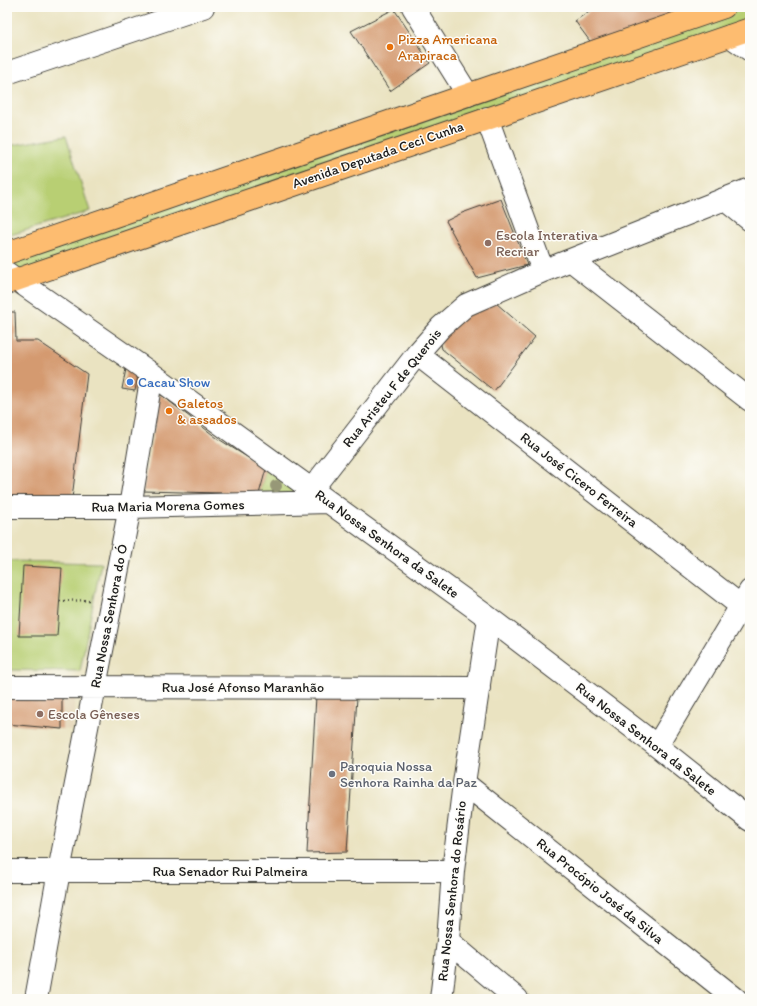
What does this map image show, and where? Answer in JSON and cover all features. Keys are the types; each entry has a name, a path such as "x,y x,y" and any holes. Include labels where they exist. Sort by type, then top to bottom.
{"main road":[{"name":"Avenida Deputada Ceci Cunha","path":"7,253 468,95 691,12 724,7"},
{"name":"Avenida Deputada Ceci Cunha","path":"10,279 750,29"}],"street":[{"path":"7,72 151,15 203,7"},
{"path":"413,7 468,95"},
{"path":"730,36 750,50"},
{"path":"487,118 543,271"},
{"name":"Rua Aristeu F de Querois","path":"312,490 416,354 441,327 466,305 543,271 572,261 750,188"},
{"path":"724,199 750,220"},
{"path":"572,261 750,400"},
{"name":"Rua Nossa Senhora da Salete","path":"10,279 152,374 489,618 657,746 750,820"},
{"name":"Rua José Cicero Ferreira","path":"416,354 745,598"},
{"name":"Rua Nossa Senhora do Ó","path":"36,999 59,871 130,507 152,374"},
{"name":"Rua Maria Morena Gomes","path":"7,507 130,507 329,502"},
{"path":"657,746 745,598"},
{"name":"Rua Nossa Senhora do Rosário","path":"441,999 448,941 453,871 464,783 489,618"},
{"name":"Rua José Afonso Maranhão","path":"7,687 479,688"},
{"name":"Rua Procópio José da Silva","path":"464,783 736,999"},
{"name":"Rua Senador Rui Palmeira","path":"7,871 453,871"},
{"path":"448,941 517,999"}],"path":[{"path":"60,601 94,600"}],"shaded area":[{"name":"Escola Gêneses","path":"8,691 75,698 72,730 7,724"}],"green space":[{"path":"724,7 750,7 750,29 7,283 7,253"},
{"path":"66,136 90,211 7,236 7,190 10,186 7,176 7,146"},
{"path":"266,469 296,490 299,494 259,494"},
{"path":"9,561 101,563 80,671 7,670 7,577"}],"building":[{"path":"595,7 681,7 687,15 592,44 575,21"},
{"name":"Pizza Americana Arapiraca","path":"394,9 430,63 390,91 351,31"},
{"name":"Escola Interativa Recriar","path":"501,199 527,265 477,278 446,221 462,213"},
{"path":"496,303 535,337 494,391 442,349 439,336 468,312"},
{"path":"7,312 15,312 16,341 38,341 87,374 71,507 7,507"},
{"name":"Cacau Show","path":"126,369 138,375 135,391 122,389"},
{"path":"160,394 217,438 266,469 259,494 143,491"},
{"path":"23,566 62,568 57,636 19,636"},
{"name":"Escola Gêneses","path":"8,691 62,697 62,729 7,724"},
{"name":"Paroquia Nossa Senhora Rainha da Paz","path":"316,696 357,697 347,852 307,853"}],"place":[{"name":"Pizza Americana Arapiraca","path":"390,47"},
{"name":"Escola Interativa Recriar","path":"488,243"},
{"name":"Cacau Show","path":"130,382"},
{"name":"Galetos & assados","path":"169,411"},
{"name":"Escola Gêneses","path":"40,714"},
{"name":"Paroquia Nossa Senhora Rainha da Paz","path":"332,774"}]}
